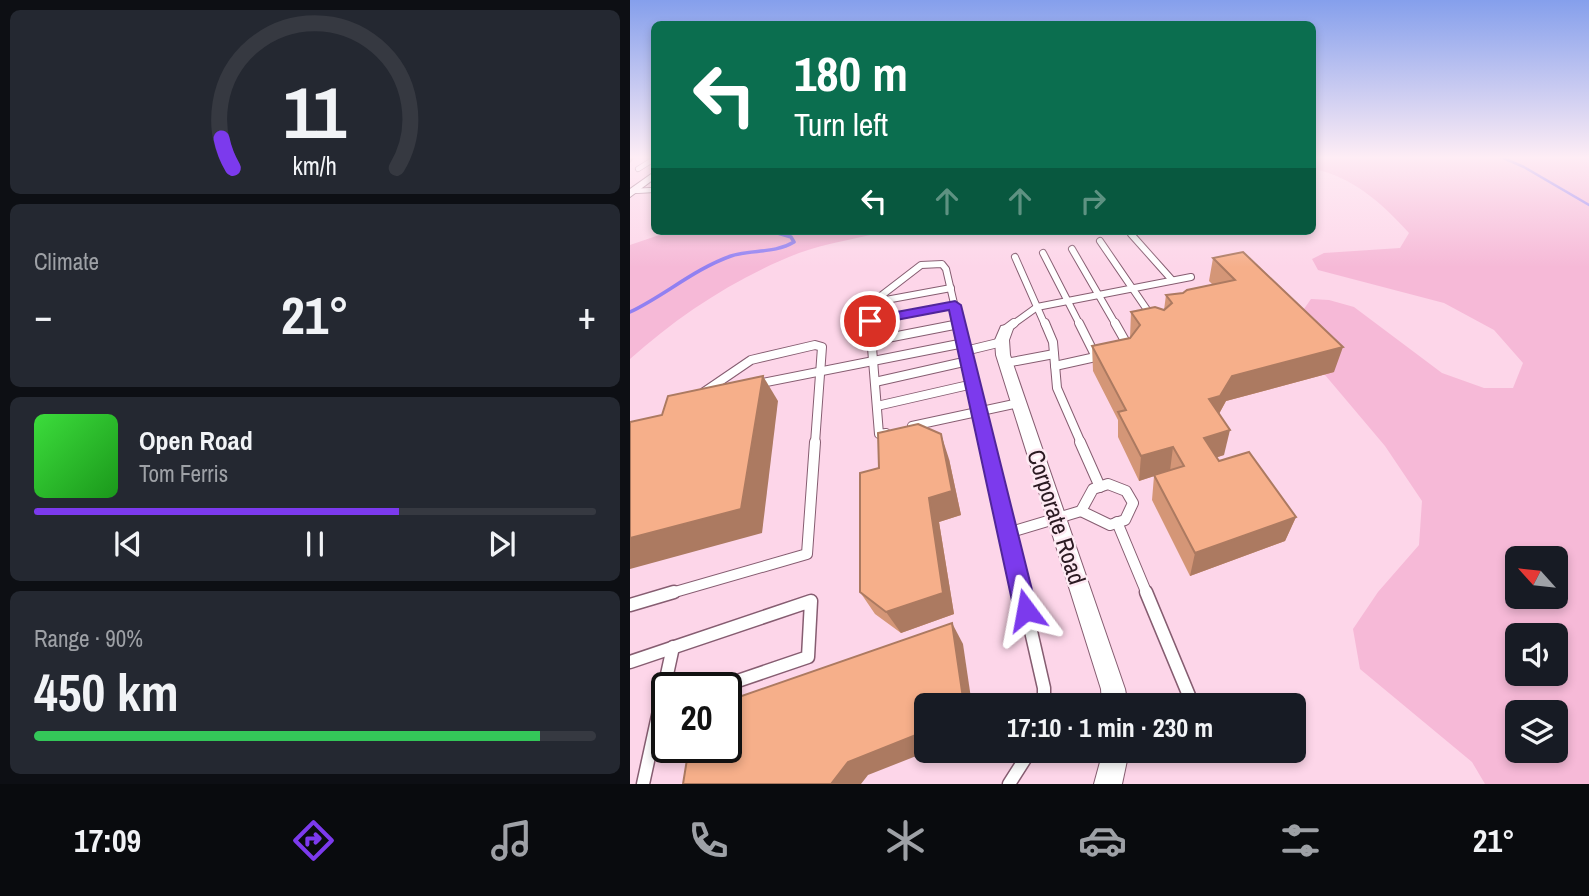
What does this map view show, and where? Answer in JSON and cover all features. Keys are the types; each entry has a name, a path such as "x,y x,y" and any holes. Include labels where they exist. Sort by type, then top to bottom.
{"street":[{"name":"Corporate Road","path":"1004,336 1006,363 1114,693"},
{"path":"1108,784 1113,763"}],"lane":[{"path":"1132,235 1172,280"},
{"path":"1100,242 1159,328"},
{"path":"1072,248 1130,349 1118,351"},
{"path":"1043,253 1096,356"},
{"path":"1014,257 1053,342 1057,388 1100,487"},
{"path":"891,431 879,434 869,305 921,265 942,264 946,269 966,351 1044,693"},
{"path":"875,382 1004,336 1037,307 1191,277"},
{"path":"1158,283 1165,293"},
{"path":"872,302 951,288"},
{"path":"870,321 955,305"},
{"path":"872,341 959,324"},
{"path":"630,605 807,554 822,347 815,345 751,360 699,395 726,390"},
{"path":"753,384 874,360 966,351"},
{"path":"1006,363 1054,354"},
{"path":"1055,366 1107,354"},
{"path":"877,405 973,384"},
{"path":"904,428 1019,403"},
{"path":"1008,533 1082,511 1110,525 1125,520 1133,503 1126,491 1108,484 1093,489 1082,511"},
{"path":"1117,522 1188,693"},
{"path":"630,662 811,601 808,657 742,679"},
{"path":"669,672 673,647"},
{"path":"643,784 651,753"},
{"path":"1009,784 1022,763"}],"shaded area":[{"path":"1367,194 1589,194 1589,784 1485,784 1472,762 1360,669 1353,629 1378,592 1419,545 1422,501 1385,446 1309,356 1299,316 1311,299 1329,300 1354,307 1442,373 1484,388 1513,388 1523,363 1494,330 1444,303 1318,270 1312,259 1324,253 1400,248 1409,233"},
{"path":"659,235 869,235 810,249 731,285 668,327 630,359 630,245"}],"building":[{"path":"1243,252 1343,347 1232,376 1220,396 1209,399 1230,430 1204,438 1219,461 1249,452 1296,517 1195,553 1154,475 1184,466 1173,447 1141,456 1118,412 1126,410 1092,346 1130,338 1140,325 1131,312 1155,307 1164,310 1172,303 1166,295 1235,280 1213,258"},
{"path":"763,376 741,509 630,538 630,422 662,415 668,396"},
{"path":"918,424 941,434 952,491 929,498 943,593 886,612 860,592 860,473 879,468 878,433"},
{"path":"952,623 962,693 914,693 914,736 848,762 831,784 683,784 686,763 742,763 742,696"}],"waterway":[{"path":"1569,194 1589,205"},
{"path":"630,312 717,261 739,254 779,248 794,242 791,237 784,235"}],"route":[{"path":"870,321 955,305 1026,610"}]}
